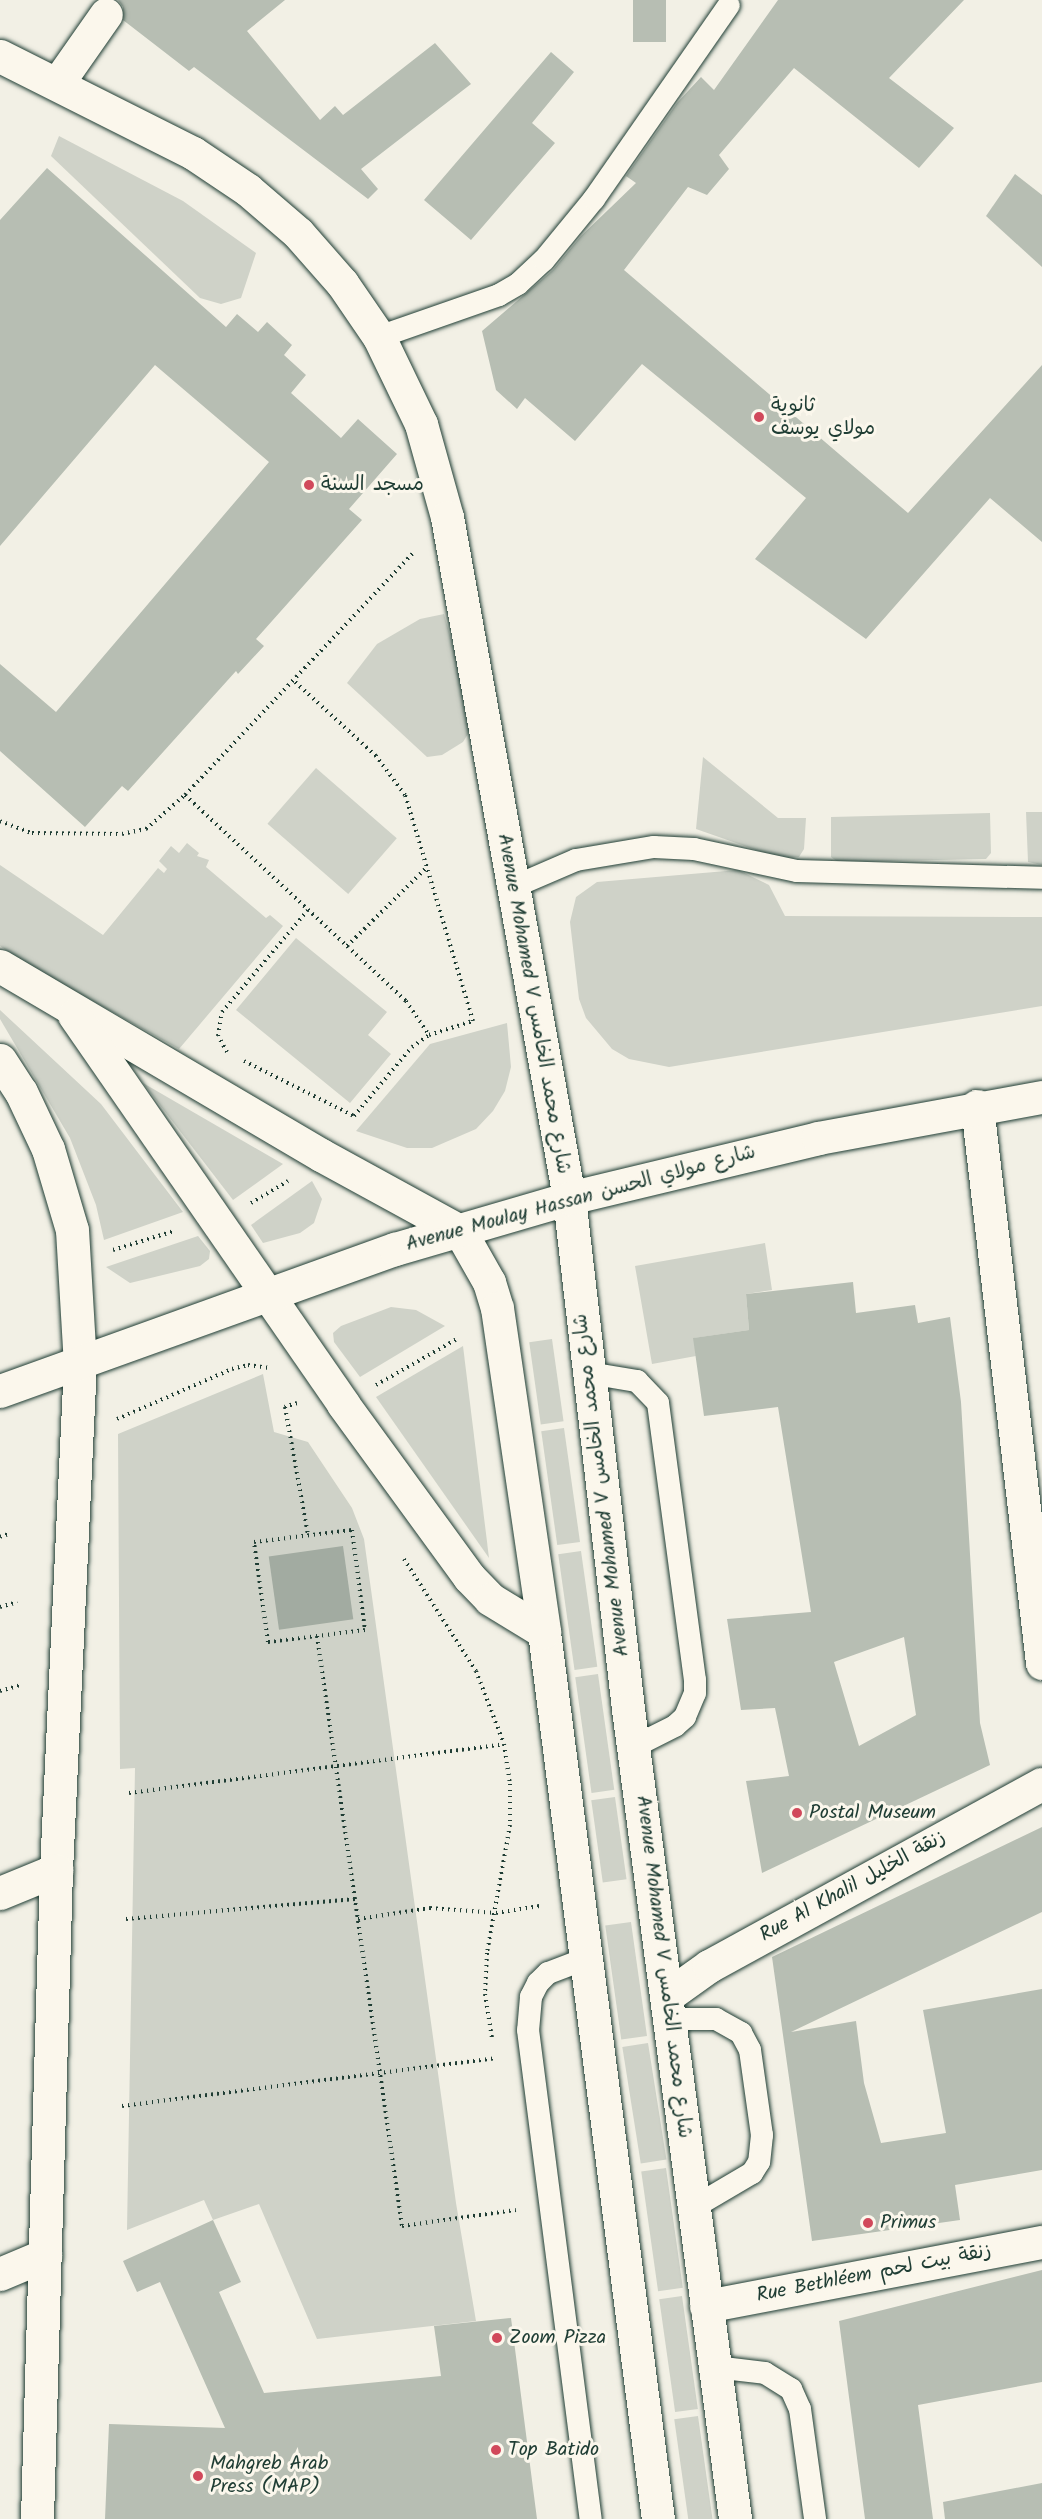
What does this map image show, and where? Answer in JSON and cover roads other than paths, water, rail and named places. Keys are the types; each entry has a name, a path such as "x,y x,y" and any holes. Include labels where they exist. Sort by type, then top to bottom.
{"main road":[{"path":"57,84 106,14"},
{"name":"Avenue Mohamed V شارع محمد الخامس","path":"0,56 193,153 248,190 320,258 379,337 421,424 447,517 511,888 568,1198 633,1748 735,2519"},
{"path":"0,966 70,1009 460,1231 484,1272 496,1308 544,1632 658,2519"},
{"path":"70,1009 267,1294 469,1577 490,1599 544,1632"},
{"path":"0,1060 21,1092 48,1149 72,1230 80,1363 56,1870 37,2519"},
{"name":"Avenue Moulay Hassan شارع مولاي الحسن","path":"0,1391 395,1249 568,1198 731,1158 977,1106 1042,1097"},
{"path":"977,1106 1042,1663"},
{"name":"Rue Al Khalil زنقة الخليل","path":"669,2007 709,1966 1042,1784"},
{"path":"0,1893 56,1870"},
{"name":"Rue Bethléem زنقة بيت لحم","path":"706,2306 1042,2241"},
{"path":"0,2274 45,2254"}],"lane":[{"path":"379,337 499,295 518,284 544,260 594,199 729,5"},
{"path":"511,888 576,860 654,847 694,849 797,871 1042,878"},
{"path":"589,1373 637,1381 658,1403 695,1680 695,1693 685,1717 675,1726 633,1748"},
{"path":"585,1959 548,1973 538,1983 531,1997 528,2030 591,2519"},
{"path":"669,2007 716,2019 741,2033 750,2050 762,2135 763,2148 752,2173 694,2207"},
{"path":"715,2367 765,2373 790,2389 800,2409 815,2519"}],"place":[{"name":"ثانوية مولاي يوسف","path":"759,417"},
{"name":"مسجد السنة","path":"309,485"},
{"name":"Postal Museum","path":"797,1813"},
{"name":"Primus","path":"868,2223"},
{"name":"Zoom Pizza","path":"497,2338"},
{"name":"Top Batido","path":"496,2450"},
{"name":"Mahgreb Arab Press (MAP)","path":"198,2476"}]}
